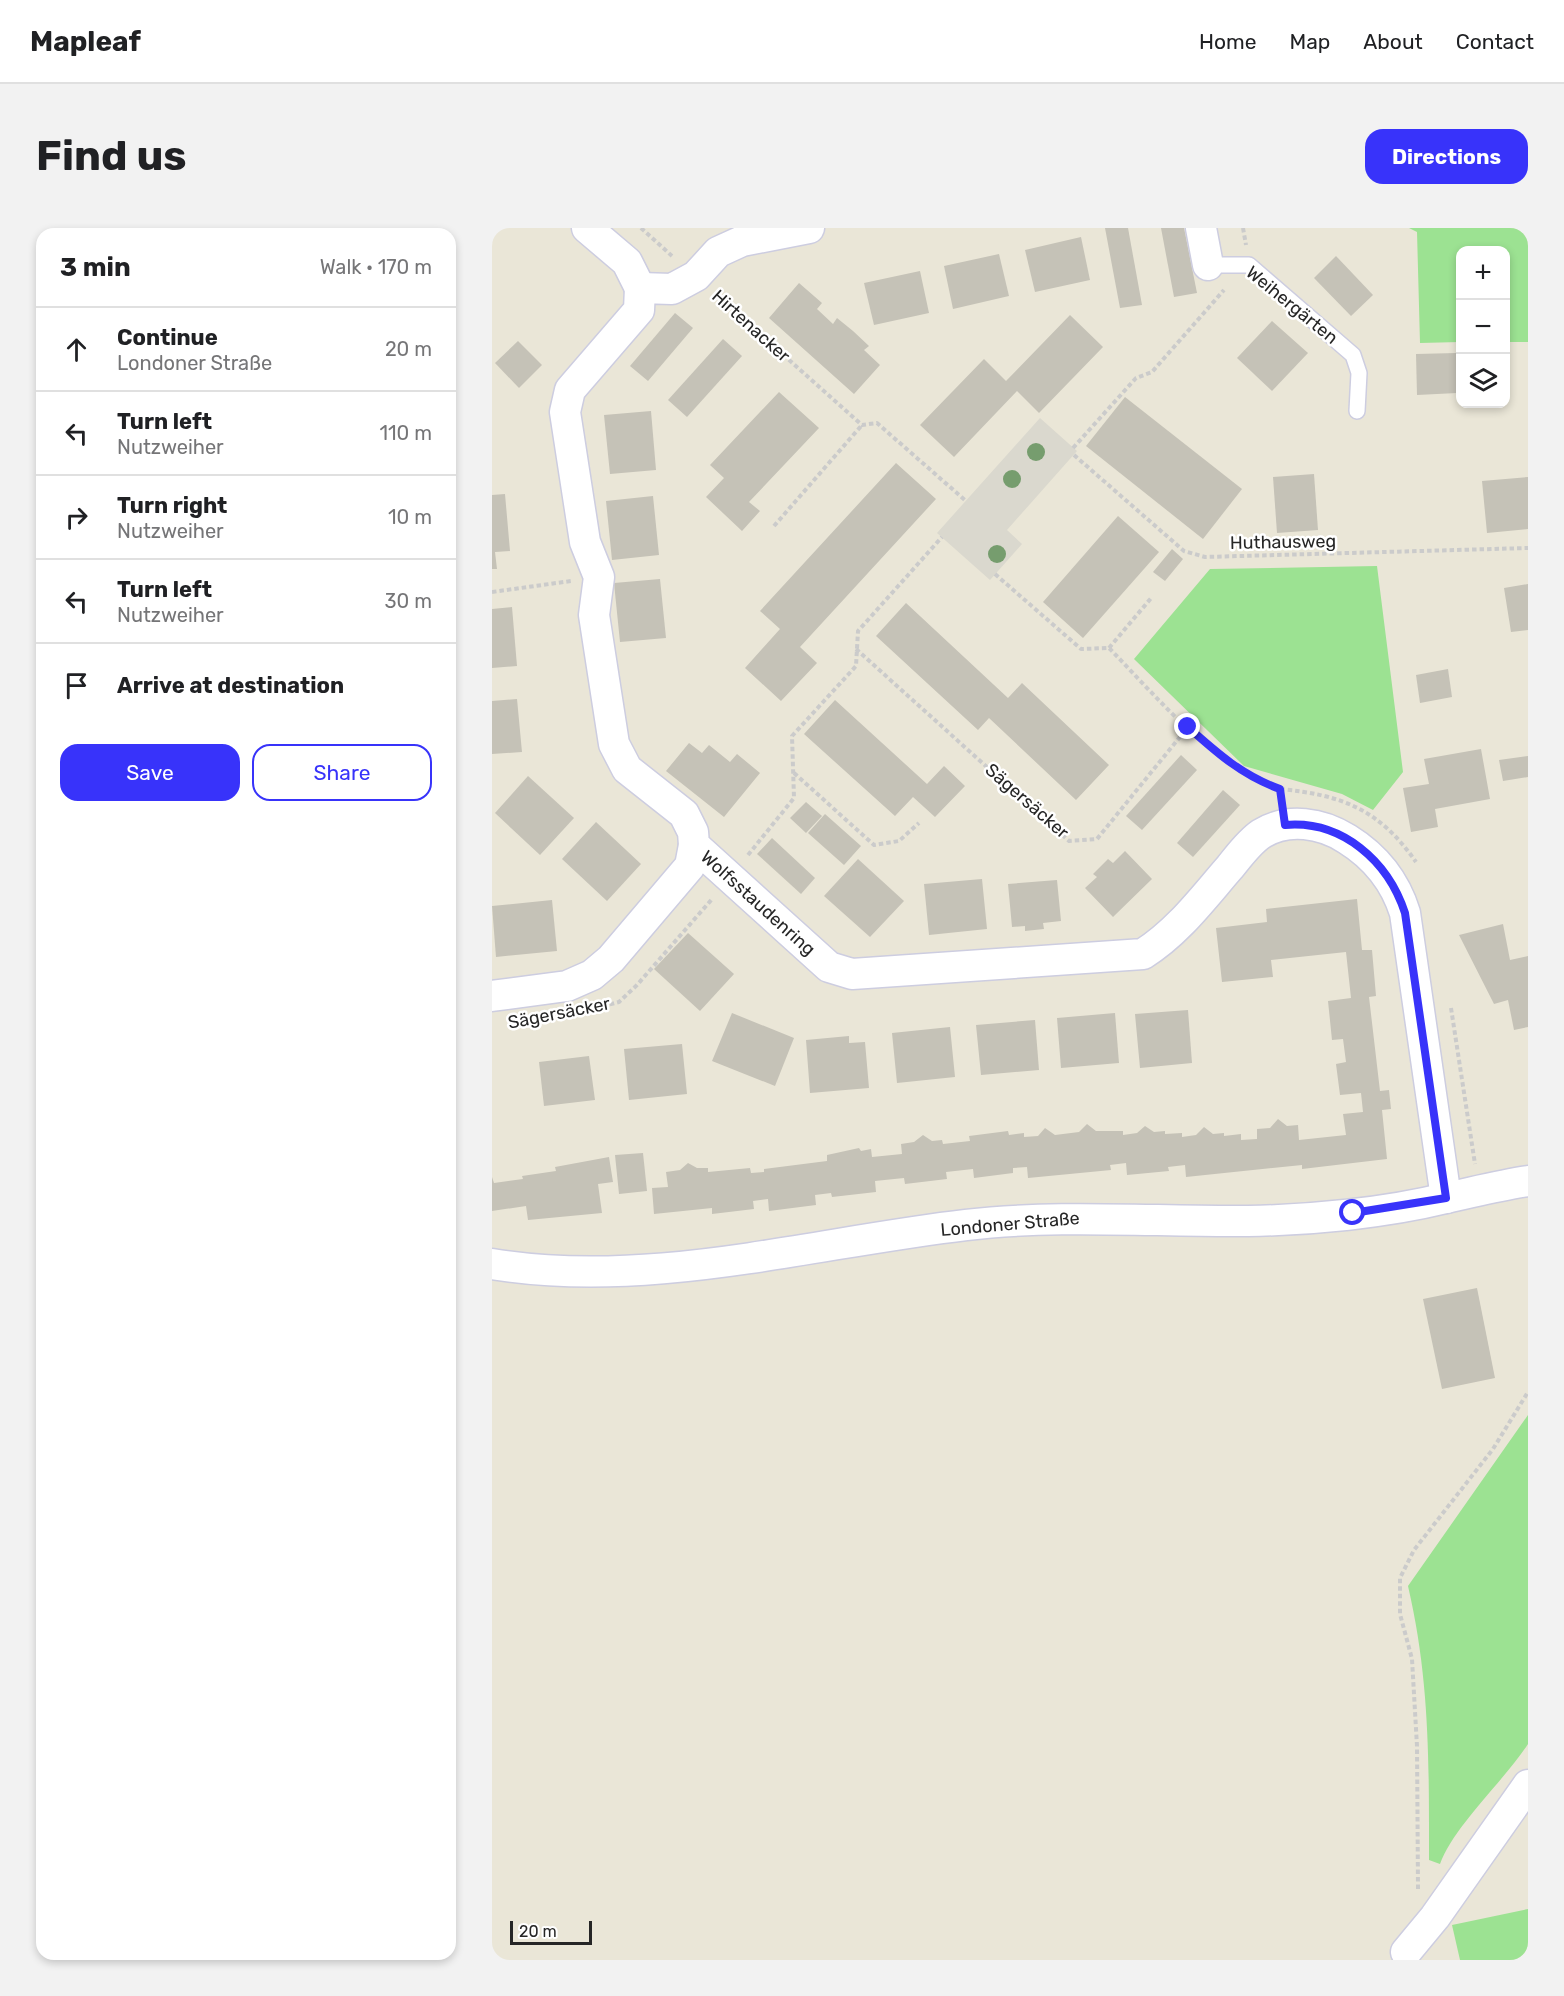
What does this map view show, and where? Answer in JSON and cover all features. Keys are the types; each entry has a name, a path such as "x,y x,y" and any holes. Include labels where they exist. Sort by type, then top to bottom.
{"street":[{"path":"586,228 627,262 640,288 639,310 570,390 565,412 585,542 600,577"},
{"path":"640,288 672,289 696,276 718,252 742,241 809,228"},
{"name":"Weihergärten","path":"1201,228 1209,265"},
{"name":"Wolfsstaudenring","path":"600,577 594,615 618,755 627,769 684,814 693,832 694,845 731,876 829,967 852,974 1143,954 1164,941 1254,840 1272,828 1285,825"},
{"path":"1285,825 1314,825 1349,840 1380,866 1400,897 1405,913 1446,1198"},
{"name":"Sägersäcker","path":"492,996 567,986 592,975 610,959 690,866 694,845"},
{"name":"Londoner Straße","path":"492,1264 608,1271 719,1262 966,1225 1071,1217 1250,1221 1353,1213 1446,1198 1478,1189 1528,1181"},
{"path":"1407,1952 1435,1917 1528,1785"}],"lane":[{"name":"Weihergärten","path":"1209,265 1249,265 1353,355 1359,374 1357,411"}],"path":[{"name":"Hirtenacker","path":"641,228 862,425 877,423 966,501"},
{"path":"1073,448 1136,378 1152,372 1215,300"},
{"path":"774,526 862,425"},
{"name":"Huthausweg","path":"1074,455 1184,551 1205,557 1528,548"},
{"name":"Sägersäcker","path":"583,1011 619,1002 631,991 731,876 794,798 792,736 856,666 858,631 942,537"},
{"path":"995,574 1081,649 1109,648 1188,727 1230,765 1262,783 1280,789 1285,825"},
{"path":"492,592 600,577"},
{"path":"1109,648 1152,597"},
{"name":"Sägersäcker","path":"856,649 1069,841 1097,838 1188,727"},
{"path":"794,773 874,845 899,841 919,823"},
{"path":"1418,1890 1418,1746 1412,1659 1400,1614 1400,1578 1414,1550 1493,1449 1528,1392"}],"green space":[{"path":"1409,228 1528,228 1528,342 1510,342 1510,246 1456,246 1456,342 1420,343 1417,232"},
{"path":"1377,566 1403,772 1373,810 1342,794 1244,766 1134,659 1210,569"},
{"path":"1528,1415 1528,1744 1467,1819 1440,1864 1429,1860 1427,1722 1421,1655 1408,1586"},
{"path":"1528,1909 1528,1960 1460,1960 1452,1925"}],"shaded area":[{"path":"1040,418 1077,451 1007,530 1022,544 990,580 937,533"}],"building":[{"path":"1105,228 1128,228 1142,305 1120,308"},
{"path":"1161,228 1184,228 1197,293 1174,297"},
{"path":"1081,237 1090,280 1035,292 1025,250"},
{"path":"999,254 1009,296 953,309 944,266"},
{"path":"1336,256 1373,295 1351,316 1314,278"},
{"path":"920,271 929,313 874,325 864,283"},
{"path":"799,283 822,303 817,309 833,324 837,318 869,346 864,350 880,365 854,394 769,318"},
{"path":"675,313 693,328 648,381 630,366"},
{"path":"1070,315 1103,347 1039,413 1017,391 954,457 920,425 984,359 1006,381"},
{"path":"1272,321 1308,353 1272,391 1237,358"},
{"path":"723,339 742,356 687,417 668,400"},
{"path":"518,341 542,365 519,388 495,363"},
{"path":"1456,353 1456,393 1417,395 1416,354"},
{"path":"779,392 819,428 749,502 760,511 742,531 706,497 724,478 710,465"},
{"path":"1125,397 1242,489 1203,539 1086,446"},
{"path":"651,411 656,470 610,474 604,415"},
{"path":"896,463 936,499 800,647 817,663 781,701 745,668 780,629 760,611"},
{"path":"1314,474 1318,530 1277,533 1273,477"},
{"path":"1528,477 1528,529 1487,533 1482,481"},
{"path":"505,494 510,551 495,552 497,569 492,569 492,495"},
{"path":"653,496 659,555 612,560 606,501"},
{"path":"1118,516 1159,552 1083,638 1043,602"},
{"path":"1172,549 1183,559 1165,581 1153,572"},
{"path":"660,579 666,638 620,642 614,583"},
{"path":"1528,584 1528,630 1511,632 1504,588"},
{"path":"906,603 1008,698 1022,683 1109,765 1076,800 989,718 978,730 876,636"},
{"path":"512,607 517,666 492,668 492,609"},
{"path":"1448,669 1452,697 1420,703 1416,675"},
{"path":"517,699 522,752 492,754 492,701"},
{"path":"835,700 927,784 944,766 965,786 935,817 913,797 895,816 804,734"},
{"path":"689,743 702,753 709,745 730,762 737,754 760,773 724,817 666,771"},
{"path":"1481,749 1490,799 1435,809 1438,827 1411,832 1403,788 1429,784 1424,759"},
{"path":"1181,755 1197,770 1142,830 1126,816"},
{"path":"1528,756 1528,777 1503,781 1499,760"},
{"path":"528,776 574,818 540,855 495,813"},
{"path":"1223,790 1240,805 1193,857 1177,843"},
{"path":"806,802 822,816 806,833 790,818"},
{"path":"825,814 861,846 844,865 808,833"},
{"path":"596,822 641,864 607,901 562,859"},
{"path":"772,838 815,878 801,894 757,854"},
{"path":"1125,851 1152,879 1113,917 1085,888 1097,877 1093,874 1108,859 1113,863"},
{"path":"858,859 904,901 870,937 824,896"},
{"path":"982,879 987,929 929,935 924,884"},
{"path":"1057,880 1061,921 1043,923 1044,929 1025,931 1025,926 1012,927 1008,884"},
{"path":"1357,899 1362,950 1372,950 1376,996 1369,997 1380,1091 1389,1090 1391,1109 1382,1110 1387,1159 1302,1169 1302,1165 1186,1177 1185,1165 1168,1167 1169,1171 1127,1175 1126,1163 1110,1165 1111,1170 1028,1178 1027,1167 1013,1168 1013,1173 974,1178 973,1169 946,1172 947,1179 905,1184 904,1178 875,1181 876,1192 832,1197 831,1193 815,1195 816,1205 769,1211 768,1199 753,1201 754,1209 712,1214 712,1208 654,1214 652,1188 668,1187 666,1172 680,1170 688,1163 697,1168 708,1168 708,1172 750,1168 751,1173 764,1172 764,1169 827,1161 827,1155 859,1148 861,1151 871,1149 872,1157 902,1154 901,1144 914,1142 923,1135 932,1141 942,1140 943,1144 970,1141 969,1136 1008,1131 1009,1135 1024,1133 1024,1137 1038,1136 1045,1128 1055,1135 1079,1132 1087,1124 1096,1131 1123,1131 1123,1135 1137,1133 1145,1126 1154,1132 1182,1133 1182,1137 1196,1135 1204,1127 1213,1134 1224,1133 1224,1136 1241,1134 1241,1140 1257,1139 1257,1129 1270,1128 1278,1119 1287,1126 1298,1125 1299,1140 1346,1135 1343,1114 1363,1112 1361,1093 1340,1095 1336,1064 1346,1062 1343,1039 1332,1040 1328,1001 1351,998 1346,952 1271,960 1273,977 1222,982 1216,928 1267,922 1266,909"},
{"path":"552,900 557,951 496,957 492,906"},
{"path":"1503,924 1510,960 1528,956 1528,1027 1514,1030 1508,1000 1494,1004 1459,935"},
{"path":"688,933 734,974 700,1011 654,969"},
{"path":"1188,1010 1192,1063 1140,1068 1135,1014"},
{"path":"732,1013 794,1038 775,1086 712,1061"},
{"path":"1115,1013 1119,1063 1061,1068 1057,1018"},
{"path":"1035,1020 1039,1070 981,1075 976,1025"},
{"path":"950,1027 955,1077 897,1083 892,1033"},
{"path":"849,1036 849,1043 865,1042 869,1088 810,1093 806,1040"},
{"path":"682,1044 687,1094 629,1100 624,1049"},
{"path":"589,1056 595,1100 544,1106 539,1062"},
{"path":"643,1153 647,1191 619,1194 615,1155"},
{"path":"609,1157 613,1182 598,1184 602,1213 528,1220 526,1206 492,1211 492,1177 494,1183 523,1179 522,1176 556,1171 555,1167"},
{"path":"1477,1288 1495,1378 1442,1389 1423,1299"}],"route":[{"path":"1188,727 1230,765 1262,783 1280,789 1285,825 1314,825 1356,844 1380,866 1400,897 1405,913 1446,1198 1353,1213"}]}
